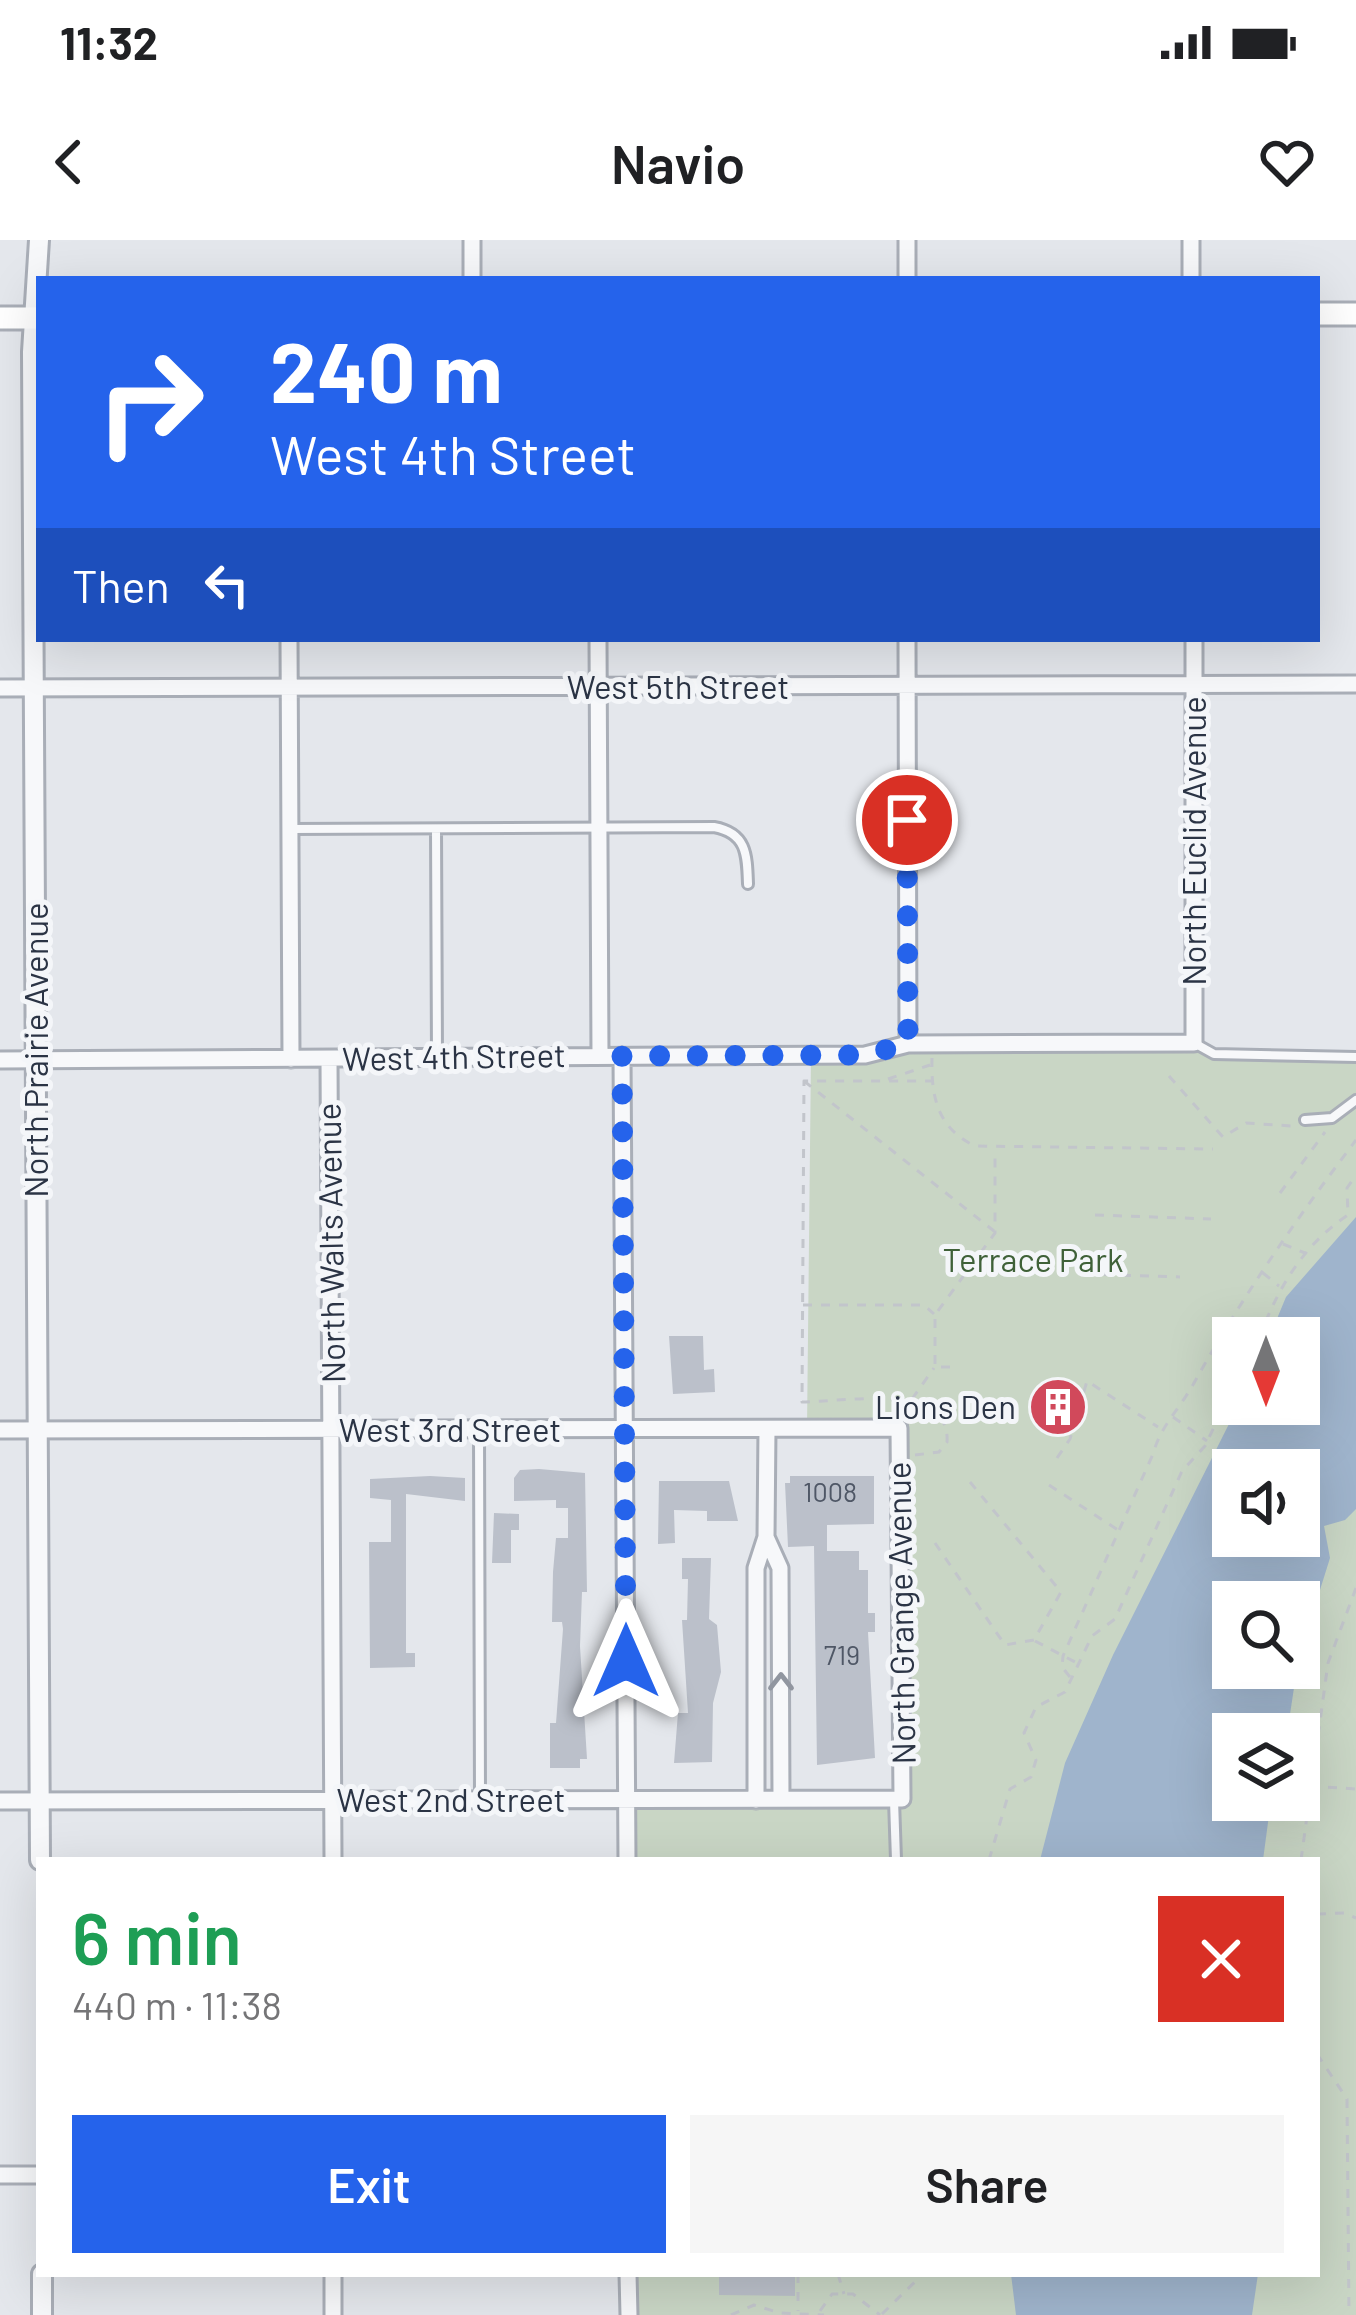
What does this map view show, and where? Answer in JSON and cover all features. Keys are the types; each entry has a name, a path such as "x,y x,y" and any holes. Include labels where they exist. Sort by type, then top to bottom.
{"main road":[{"path":"1320,314 1356,314"},
{"path":"0,318 36,318"}],"street":[{"name":"North Prairie Avenue","path":"38,276 39,240"},
{"path":"472,240 472,276"},
{"path":"907,240 907,276"},
{"path":"1191,240 1192,276"},
{"name":"North Prairie Avenue","path":"36,441 40,1857"},
{"name":"North Walts Avenue","path":"289,642 291,1059"},
{"path":"598,642 600,1056"},
{"path":"907,642 908,1044"},
{"name":"North Euclid Avenue","path":"1194,642 1194,1043"},
{"name":"West 5th Street","path":"0,688 1356,684"},
{"name":"West 4th Street","path":"0,1060 865,1055 908,1044 1194,1043"},
{"path":"622,1056 627,1857"},
{"name":"North Walts Avenue","path":"329,1059 333,1857"},
{"name":"West 3rd Street","path":"0,1430 899,1428"},
{"name":"North Grange Avenue","path":"898,1799 899,1428"},
{"path":"757,1800 756,1568 766,1538 767,1429"},
{"path":"766,1538 780,1568 781,1799"},
{"name":"West 2nd Street","path":"0,1801 898,1799"},
{"path":"0,2175 36,2175"},
{"path":"42,2277 42,2315"},
{"path":"333,2277 333,2315"},
{"path":"628,2277 629,2315"}],"lane":[{"path":"290,829 726,829 744,844 748,884"},
{"path":"436,830 437,1058"},
{"path":"1194,1043 1214,1054 1356,1057"},
{"path":"1305,1120 1326,1119 1346,1111 1356,1100"},
{"path":"478,1430 480,1801"},
{"path":"896,1857 898,1799"}],"path":[{"path":"932,1044 934,1104 958,1138 995,1150 1214,1149"},
{"path":"884,1081 932,1065"},
{"path":"1169,1076 1223,1137 1246,1123 1282,1129 1305,1120"},
{"path":"804,1082 932,1082"},
{"path":"804,1082 995,1232"},
{"path":"804,1082 802,1402 911,1401 941,1413 947,1442 939,1452 899,1455"},
{"path":"1280,1193 1322,1142 1326,1119"},
{"path":"1070,1677 1062,1667 1063,1656 1162,1426 1261,1272 1356,1140"},
{"path":"911,1401 935,1367 935,1315 995,1232 995,1150"},
{"path":"1268,1317 1280,1288 1305,1253 1323,1232 1348,1215 1347,1188 1356,1175"},
{"path":"1095,1215 1211,1219"},
{"path":"1281,1244 1305,1253"},
{"path":"1261,1272 1280,1288"},
{"path":"1086,1274 1180,1277"},
{"path":"802,1305 924,1305 935,1315"},
{"path":"935,1367 950,1367"},
{"path":"1057,1458 1070,1439 1087,1381 1162,1426 1183,1428"},
{"path":"1172,1416 1207,1441"},
{"path":"990,1857 1010,1789 1030,1778 1036,1760 1024,1733 1028,1722 1036,1707 1065,1692 1092,1636 1115,1619 1182,1472 1215,1425"},
{"path":"970,1482 1061,1592 1034,1640"},
{"path":"1049,1485 1118,1531"},
{"path":"935,1543 1005,1645 1034,1640 1078,1663"},
{"path":"1320,1715 1328,1663 1356,1588"},
{"path":"1320,1787 1356,1790"},
{"path":"1301,1857 1305,1821"},
{"path":"1320,1914 1344,1912 1356,1918"},
{"path":"1320,2059 1346,2098 1349,2315"},
{"path":"798,2277 798,2313"},
{"path":"839,2277 844,2294"},
{"path":"731,2315 754,2305 822,2314 832,2294 853,2294 880,2315 920,2277"}],"green space":[{"name":"Terrace Park","path":"908,1044 1356,1051 1356,2315 629,2315 628,2277 1320,2277 1320,1857 627,1857 626,1800 902,1799 899,1429 807,1429 811,1055"}],"water":[{"path":"1356,1217 1356,1509 1345,1520 1324,1526 1330,1558 1320,1590 1320,1581 1212,1581 1212,1689 1294,1689 1290,1713 1212,1713 1212,1821 1268,1821 1263,1857 1041,1857 1065,1763 1113,1655 1212,1458 1212,1557 1320,1557 1320,1449 1216,1449 1228,1425 1320,1425 1320,1317 1278,1317 1286,1297"},
{"path":"1011,2277 1258,2277 1252,2315 1016,2315"}],"building":[{"path":"669,1336 703,1336 704,1370 714,1369 715,1392 673,1394"},
{"name":"Lions Den","path":"1047,1390 1071,1392 1068,1424 1044,1423"},
{"path":"520,1470 585,1473 587,1592 582,1592 580,1646 587,1759 580,1759 580,1768 550,1768 550,1723 556,1723 563,1629 562,1622 552,1622 553,1572 556,1538 568,1538 568,1508 556,1508 556,1500 514,1501 514,1478"},
{"path":"790,1476 874,1476 874,1524 827,1525 827,1551 859,1551 859,1570 868,1570 868,1613 875,1613 875,1632 868,1632 875,1758 817,1765 814,1546 788,1547 785,1483 790,1483"},
{"path":"465,1478 465,1501 406,1494 406,1653 415,1653 415,1667 370,1668 369,1542 391,1542 391,1500 370,1498 370,1479"},
{"path":"659,1481 729,1481 738,1521 707,1521 707,1511 674,1510 675,1543 658,1544"},
{"path":"494,1513 519,1514 519,1530 511,1530 511,1563 492,1563"},
{"path":"682,1558 711,1558 709,1619 717,1625 721,1672 713,1703 712,1762 674,1763 678,1713 688,1713 682,1620 687,1620 688,1579 682,1579"},
{"path":"719,2277 795,2277 795,2296 719,2295"}],"place":[{"name":"Lions Den","path":"1058,1407"}],"route":[{"path":"626,1661 622,1056 865,1055 908,1044 907,820"}]}
